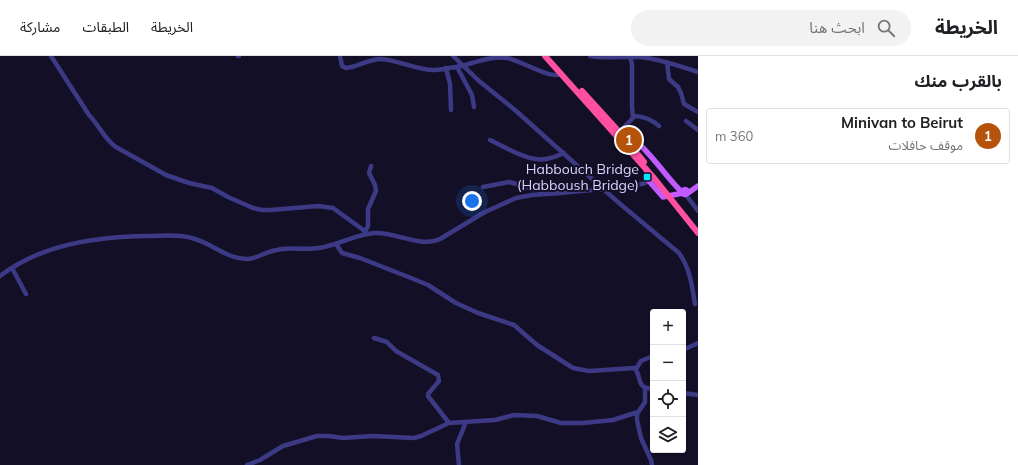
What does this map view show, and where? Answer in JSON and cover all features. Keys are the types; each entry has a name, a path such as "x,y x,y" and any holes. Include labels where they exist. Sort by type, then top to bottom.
{"highway":[{"path":"545,56 646,169 651,180 698,233"},
{"path":"550,56 621,134 698,228"}],"main road":[{"path":"621,134 635,140 660,167 664,174 684,193"},
{"path":"651,180 659,193 666,197 684,193 698,186"}],"street":[{"path":"51,56 89,115 96,122 112,145 166,176 189,184 212,188 234,200 262,210 318,206 333,208 366,233"},
{"path":"340,56 342,66 346,68 371,60 381,59 409,64 427,70 457,67 493,57 500,57 523,63 554,76 561,74"},
{"path":"453,56 479,81 509,105 678,253 684,260 689,271 695,304"},
{"path":"590,56 608,58 641,58 667,62 698,72"},
{"path":"621,134 633,119 632,64 630,57"},
{"path":"667,62 668,79 678,87 684,104 698,112"},
{"path":"457,67 472,95 474,107"},
{"path":"446,68 450,84 452,110"},
{"path":"633,116 650,118 659,126"},
{"path":"686,121 698,130"},
{"path":"490,140 525,156 536,159 551,158 564,153"},
{"path":"366,233 368,226 368,209 376,191 375,185 369,173 371,166"},
{"path":"0,276 29,258 64,245 83,241 127,237 184,236 203,241 229,255 246,259 254,258 276,250 315,249 336,244 366,233 379,233 423,242 432,242 510,200 525,196 634,186 651,180"},
{"path":"483,187 508,182 538,190 544,194"},
{"path":"684,193 698,211"},
{"path":"336,244 342,253 360,258 428,285 456,303 478,313 514,325 537,345 573,368 589,371 631,367 636,369"},
{"path":"12,268 26,294"},
{"path":"374,338 387,342 399,354 438,375 439,381 428,396 450,423"},
{"path":"686,349 698,343"},
{"path":"650,357 641,361 636,369 640,383 645,388 650,389"},
{"path":"645,388 645,402 636,416 639,431 652,465"},
{"path":"686,393 698,395"},
{"path":"247,465 260,460 283,446 317,436 343,438 373,436 414,438 450,423 496,420 514,415 537,416 561,423 583,423 613,420 638,412"},
{"path":"459,465 457,444 466,422"}],"place":[{"name":"Minivan to Beirut","path":"629,140"},
{"name":"Habbouch Bridge (Habboush Bridge)","path":"647,177"}]}
